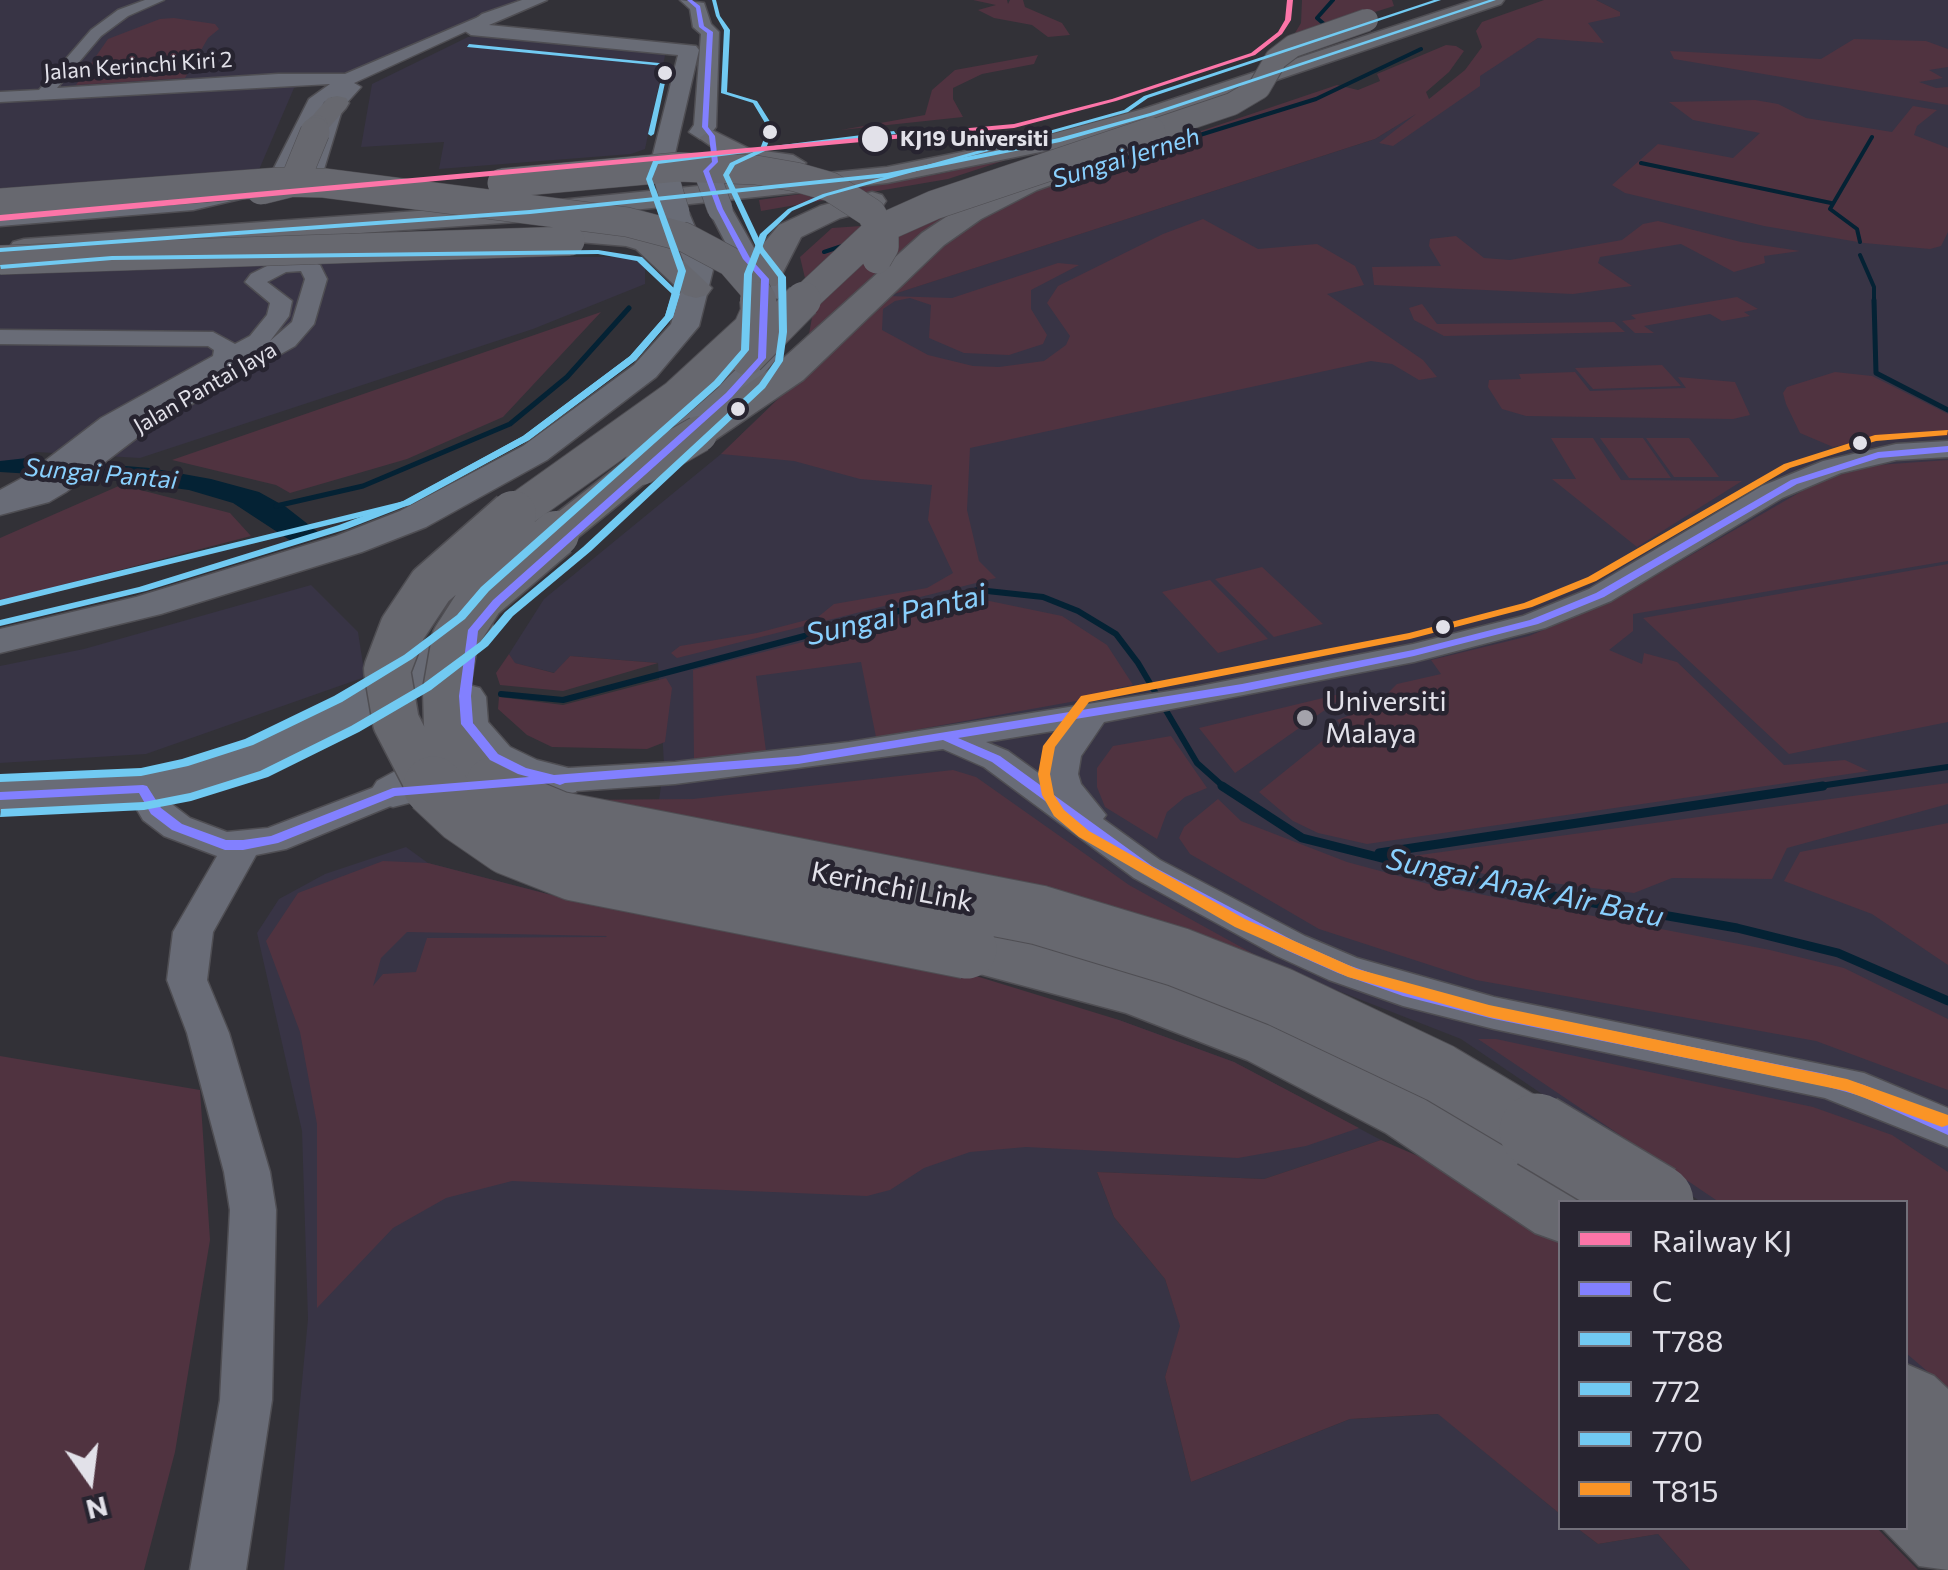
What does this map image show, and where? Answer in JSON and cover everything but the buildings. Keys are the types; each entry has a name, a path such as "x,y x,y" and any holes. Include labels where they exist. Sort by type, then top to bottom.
{"highway":[{"path":"396,722 413,642 438,605 476,564 732,374 864,240 934,205 1232,104 1259,88 1276,59 1292,46 1434,0"},
{"path":"764,279 779,243 790,231 812,219 1134,128 1460,0"},
{"path":"0,250 530,212 813,185 990,155 1160,116 1494,0"},
{"path":"0,206 275,188 298,176 343,91"},
{"path":"0,236 576,183 665,171 707,174 1160,116"},
{"path":"0,236 511,202 789,178 1160,116"},
{"path":"641,466 699,434 790,372 933,240 970,213 1160,116"},
{"path":"705,133 751,158 793,163"},
{"path":"0,223 678,166 756,170 831,187 871,213 881,226 884,247 874,265 770,362 674,435 641,466"},
{"name":"Kerinchi Link","path":"0,206 279,182 324,182 598,217 684,237 731,262 758,292 759,312 751,330 677,398 508,518 431,586 408,618 388,670 396,722 426,778 463,814 508,845 574,871 966,949 1137,992 1269,1042 1408,1113 1558,1210"},
{"path":"111,241 600,234 647,243 696,288"},
{"path":"0,260 534,240 610,245 673,260 718,288 728,302 736,334 726,354"},
{"name":"Kerinchi Link","path":"641,466 498,582 482,598 455,639 446,692 447,724 458,749 474,768 517,804 558,821 602,832 1039,915 1178,958 1280,997 1440,1073 1653,1200"},
{"path":"1908,1405 1948,1444"},
{"path":"1908,1496 1948,1537"}],"main road":[{"path":"479,23 538,0"},
{"path":"393,792 428,772 497,602 694,426 762,358 766,331 764,279 747,259 720,209 707,174 695,164 705,133 711,44 710,32 702,27 698,8 689,0"},
{"path":"479,23 690,52 665,171 700,270 685,326 645,372 535,453"},
{"path":"591,40 679,46 688,44 692,33 702,27"},
{"path":"0,655 136,622 356,555 413,519 535,453 594,428 652,415 682,418 694,426"},
{"path":"0,640 226,585 413,519"},
{"path":"0,621 413,519"},
{"path":"0,796 144,789 188,780 256,758 346,714 418,672 468,678"},
{"path":"468,678 494,757 560,781"}],"street":[{"path":"44,94 96,32 123,13 157,0"},
{"path":"0,223 193,204 242,194 280,173 343,91 479,23"},
{"path":"285,80 311,88 343,91"},
{"path":"285,80 343,91"},
{"path":"285,80 343,91"},
{"name":"Jalan Kerinchi Kiri 2","path":"0,97 285,80"},
{"path":"315,174 343,91"},
{"path":"280,173 282,179 289,181 315,174 338,184 375,188 462,187"},
{"name":"Jalan Pantai Jaya","path":"0,504 45,484 85,452 287,341 303,324 316,279 312,269 304,264 282,266 258,278 256,282 280,301 278,316 258,341 224,361"},
{"path":"0,336 213,339 226,348 224,361 110,424 85,452"},
{"path":"144,789 156,811 177,828 225,845 243,845 273,840 393,792 798,760 1195,696 1414,653 1534,622 1600,595 1794,482 1878,455 1948,449"},
{"path":"1105,712 1076,732 1064,755 1064,788 1074,803 1094,820 1288,928 1415,976 1852,1068 1948,1104"},
{"path":"948,738 996,759 1147,868 1291,946 1343,969 1403,990 1494,1013 1825,1080 1864,1091 1948,1128"},
{"path":"218,1570 246,1400 253,1210 248,1172 213,1051 187,980 193,932 204,906 243,845"}],"shaded area":[{"path":"0,0 520,0 370,65 294,88 258,172 0,201"},
{"path":"973,0 1007,0 1008,4 1010,0 1023,0 1025,7 1062,23 1070,35 1048,37 1032,25 994,18 978,10 996,5"},
{"path":"1302,0 1392,0 1394,6 1292,38 1301,23"},
{"path":"1544,0 1596,0 1620,12 1620,16 1588,23 1604,43 1538,38 1480,76 1480,86 1393,146 1379,143 1416,114 1375,139 888,296 952,298 1058,263 1079,265 1031,290 1031,309 1047,335 1043,344 1009,355 964,353 929,338 931,305 910,298 883,309 882,330 928,355 973,366 1044,361 1066,345 1070,336 1047,303 1058,286 1163,234 1203,219 1258,249 1317,244 1355,266 1364,285 1327,294 1423,360 1437,377 1419,380 1392,364 1371,361 970,448 967,510 979,561 996,578 677,658 671,653 680,646 757,633 818,617 834,604 927,588 953,573 928,520 932,485 860,479 794,461 721,454 834,345 807,345 813,312 800,257 832,228 905,223 994,201 1337,85 1358,90 1380,81 1377,74 1446,45 1456,46 1464,51 1449,72 1426,92 1429,99 1465,70 1482,47 1476,31 1482,22"},
{"name":"Universiti Malaya","path":"1596,0 1948,0 1948,1405 1908,1370 1908,1200 1698,1200 1461,1039 1277,967 656,822 664,764 658,663 570,656 555,673 514,663 509,654 544,599 721,454 884,297 1375,139 1538,38 1571,24 1620,12"},
{"path":"160,19 215,24 219,29 208,38 185,78 76,85 108,39"},
{"path":"487,35 666,51 645,149 631,154 439,169 444,142 361,147 372,84 468,37"},
{"path":"1854,39 1926,41 1948,49 1948,67 1929,70 1943,78 1919,82 1936,88 1948,87 1948,105 1674,59 1670,51 1821,59"},
{"path":"1038,55 1034,64 982,74 953,88 953,99 963,117 841,130 925,115 932,90 955,70"},
{"path":"1755,100 1778,104 1806,118 1892,132 1913,106 1937,110 1917,126 1914,135 1948,148 1948,232 1941,246 1930,249 1864,243 1764,226 1625,193 1612,185 1658,144 1733,158 1760,133 1693,120 1669,102"},
{"path":"1012,158 948,179 761,211 759,200 939,174"},
{"path":"1658,221 1741,242 1800,251 1764,256 1765,263 1734,272 1681,244 1600,257 1598,263 1632,286 1573,294 1374,285 1372,267 1441,266 1429,246 1430,239 1456,236 1484,258 1510,260 1622,240 1643,224"},
{"path":"366,257 645,257 645,284 533,329 140,458 36,452 0,470 0,275"},
{"path":"1737,297 1758,309 1744,312 1750,316 1722,321 1710,314 1644,326 1654,333 1635,333 1622,321 1636,319 1631,315"},
{"path":"1422,304 1437,324 1614,322 1625,332 1444,336 1414,320 1409,308"},
{"path":"601,312 503,417 407,459 290,493 276,485 172,460"},
{"path":"1662,365 1681,386 1593,389 1575,368"},
{"path":"1575,372 1590,391 1686,388 1678,377 1735,382 1750,415 1733,419 1526,416 1502,409 1488,387 1489,380 1521,379 1519,374"},
{"path":"1835,372 1872,376 1948,414 1948,436 1861,441 1833,447 1800,433 1783,393 1787,387"},
{"path":"1551,438 1593,438 1621,480 1742,481 1637,547 1552,479 1576,479"},
{"path":"1600,438 1643,438 1671,478 1629,478"},
{"path":"1646,438 1689,438 1719,477 1674,477"},
{"path":"1948,460 1948,561 1633,614 1633,631 1609,650 1642,664 1644,653 1677,662 1784,765 1845,760 1869,771 1367,844 1318,833 1293,821 1259,792 1341,726 1337,720 1375,706 1397,684 1441,674 1431,660 1529,636 1608,603 1802,491 1835,476 1877,465"},
{"path":"121,485 230,513 251,536 0,601 0,538"},
{"path":"1948,564 1948,722 1789,754 1643,618"},
{"path":"1262,567 1323,624 1274,637 1215,579"},
{"path":"1210,580 1268,639 1218,653 1162,592"},
{"path":"311,585 358,632 365,677 146,754 0,763 0,666 84,649"},
{"path":"975,598 1062,616 1107,645 1133,685 1117,688 1115,694 876,737 861,662 756,676 766,751 694,759 693,670"},
{"path":"509,654 515,663 554,673 570,656 658,663 563,691 500,685 496,673"},
{"path":"666,678 672,688 665,742 647,749 552,747 527,735 498,709 499,697 563,705"},
{"path":"1352,691 1235,773 1199,728"},
{"path":"1171,736 1207,788 1185,797 1167,812 1157,839 1105,807 1097,787 1097,768 1113,746"},
{"path":"953,770 976,777 1129,885 1277,967 572,800 693,799"},
{"path":"1948,783 1948,804 1787,848 1772,879 1672,878 1634,893 1494,876 1405,857"},
{"path":"1218,799 1241,821 1347,862 1432,885 1770,950 1844,968 1948,1019 1948,1090 1816,1041 1476,980 1319,929 1190,854 1179,838 1184,827"},
{"path":"1948,823 1948,965 1872,914 1784,881 1800,852"},
{"path":"406,847 428,863 563,898 1119,1020 1234,1062 1381,1140 1264,1179 1097,1172 1114,1217 1165,1279 1181,1327 1165,1377 1191,1482 1350,1419 1439,1414 1558,1512 1558,1530 1580,1530 1598,1544 1658,1534 1690,1570 284,1570 308,1319 302,1131 257,933 279,899 325,874"},
{"path":"383,861 428,863 563,898 976,976 1119,1020 1234,1062 1359,1128 1306,1146 1238,1158 1026,1147 970,1152 924,1168 890,1190 867,1196 512,1181 446,1198 393,1228 317,1308 317,1124 300,1032 266,941 298,893","holes":["407,932 606,936 427,938 416,972 383,974 373,986 381,958"]},
{"path":"1478,1039 1496,1039 1813,1107 1892,1135 1948,1172 1948,1389 1908,1355 1908,1200 1716,1200"},
{"path":"0,1056 200,1090 210,1240 175,1452 144,1570 0,1570"},
{"path":"1381,1140 1471,1179 1558,1243 1558,1512 1438,1414 1350,1419 1191,1482 1165,1377 1180,1326 1165,1279 1114,1217 1097,1172 1264,1179"},
{"path":"1580,1530 1879,1530 1918,1570 1690,1570 1658,1534 1598,1544"}],"water":[{"path":"27,458 150,468 211,479 259,492 318,532 291,541 233,503 189,490 98,478 0,472 0,461"}],"waterway":[{"name":"Sungai Jerneh","path":"1324,24 1317,18 1333,0"},
{"name":"Sungai Jerneh","path":"1074,174 1316,99 1421,49"},
{"path":"1860,242 1857,229 1830,209 1872,137"},
{"path":"1641,163 1831,203"},
{"name":"Sungai Jerneh","path":"824,252 845,245"},
{"path":"1860,255 1874,287 1874,300"},
{"path":"1874,300 1876,373 1948,410"},
{"name":"Sungai Jerneh","path":"276,506 363,486 510,424 567,377 629,308"},
{"name":"Sungai Pantai","path":"501,694 563,700 978,590 1043,597 1078,611 1116,634 1138,663 1197,763 1225,788"},
{"name":"Sungai Anak Air Batu","path":"1806,788 1948,767"},
{"name":"Sungai Anak Air Batu","path":"1379,853 1823,786"},
{"name":"Sungai Anak Air Batu","path":"1225,788 1302,838 1485,884 1737,928 1838,953 1948,1001"}],"rail line":[{"name":"KJ","path":"0,218 1014,126 1114,100 1253,54 1280,33 1288,20 1290,0"}],"transit line":[{"name":"C","path":"560,781 522,771 494,757 467,724 465,696 473,630 497,602 729,395 762,358 765,279 747,259 720,209 706,171 715,162 712,136 705,127 710,32 702,27 698,7 689,0"},
{"name":"T788","path":"1,813 144,806 191,797 264,774 355,729 427,687 484,644 509,614 587,549 762,386 779,361 782,277 761,249 726,175 732,164 763,150 771,128 755,102 724,93 727,30 714,0"},
{"name":"772","path":"0,778 141,772 184,763 249,742 338,699 408,657 461,617 485,589 717,383 745,350 748,274 764,234 790,210 825,195 1126,111 1146,97 1439,0"},
{"name":"770","path":"0,250 530,212 887,175 1060,140 1152,114 1494,0"},
{"name":"T788","path":"469,46 667,65 651,134"},
{"name":"772","path":"0,623 142,589 343,527 406,503 526,438 633,358 669,317 682,271 649,179 655,162 894,133"},
{"name":"T788","path":"0,603 407,503 526,438 633,358 669,317 676,294 639,259 598,252 112,258 1,267"},
{"name":"T815","path":"1942,1120 1847,1085 1489,1011 1353,973 1240,923 1084,834 1059,813 1048,795 1044,774 1049,746 1085,699 1410,636 1528,605 1592,579 1787,466 1875,438 1947,432"},
{"name":"C","path":"0,796 143,789 156,811 177,827 225,845 243,845 273,840 393,792 798,760 1242,688 1414,653 1534,622 1600,595 1794,482 1878,455 1948,449"},
{"name":"C","path":"948,738 996,759 1147,869 1291,946 1343,969 1403,990 1494,1013 1825,1080 1864,1091 1948,1128"}],"place":[{"name":"KJ19 Universiti","path":"875,139"},
{"name":"Universiti Malaya","path":"1305,718"}]}
